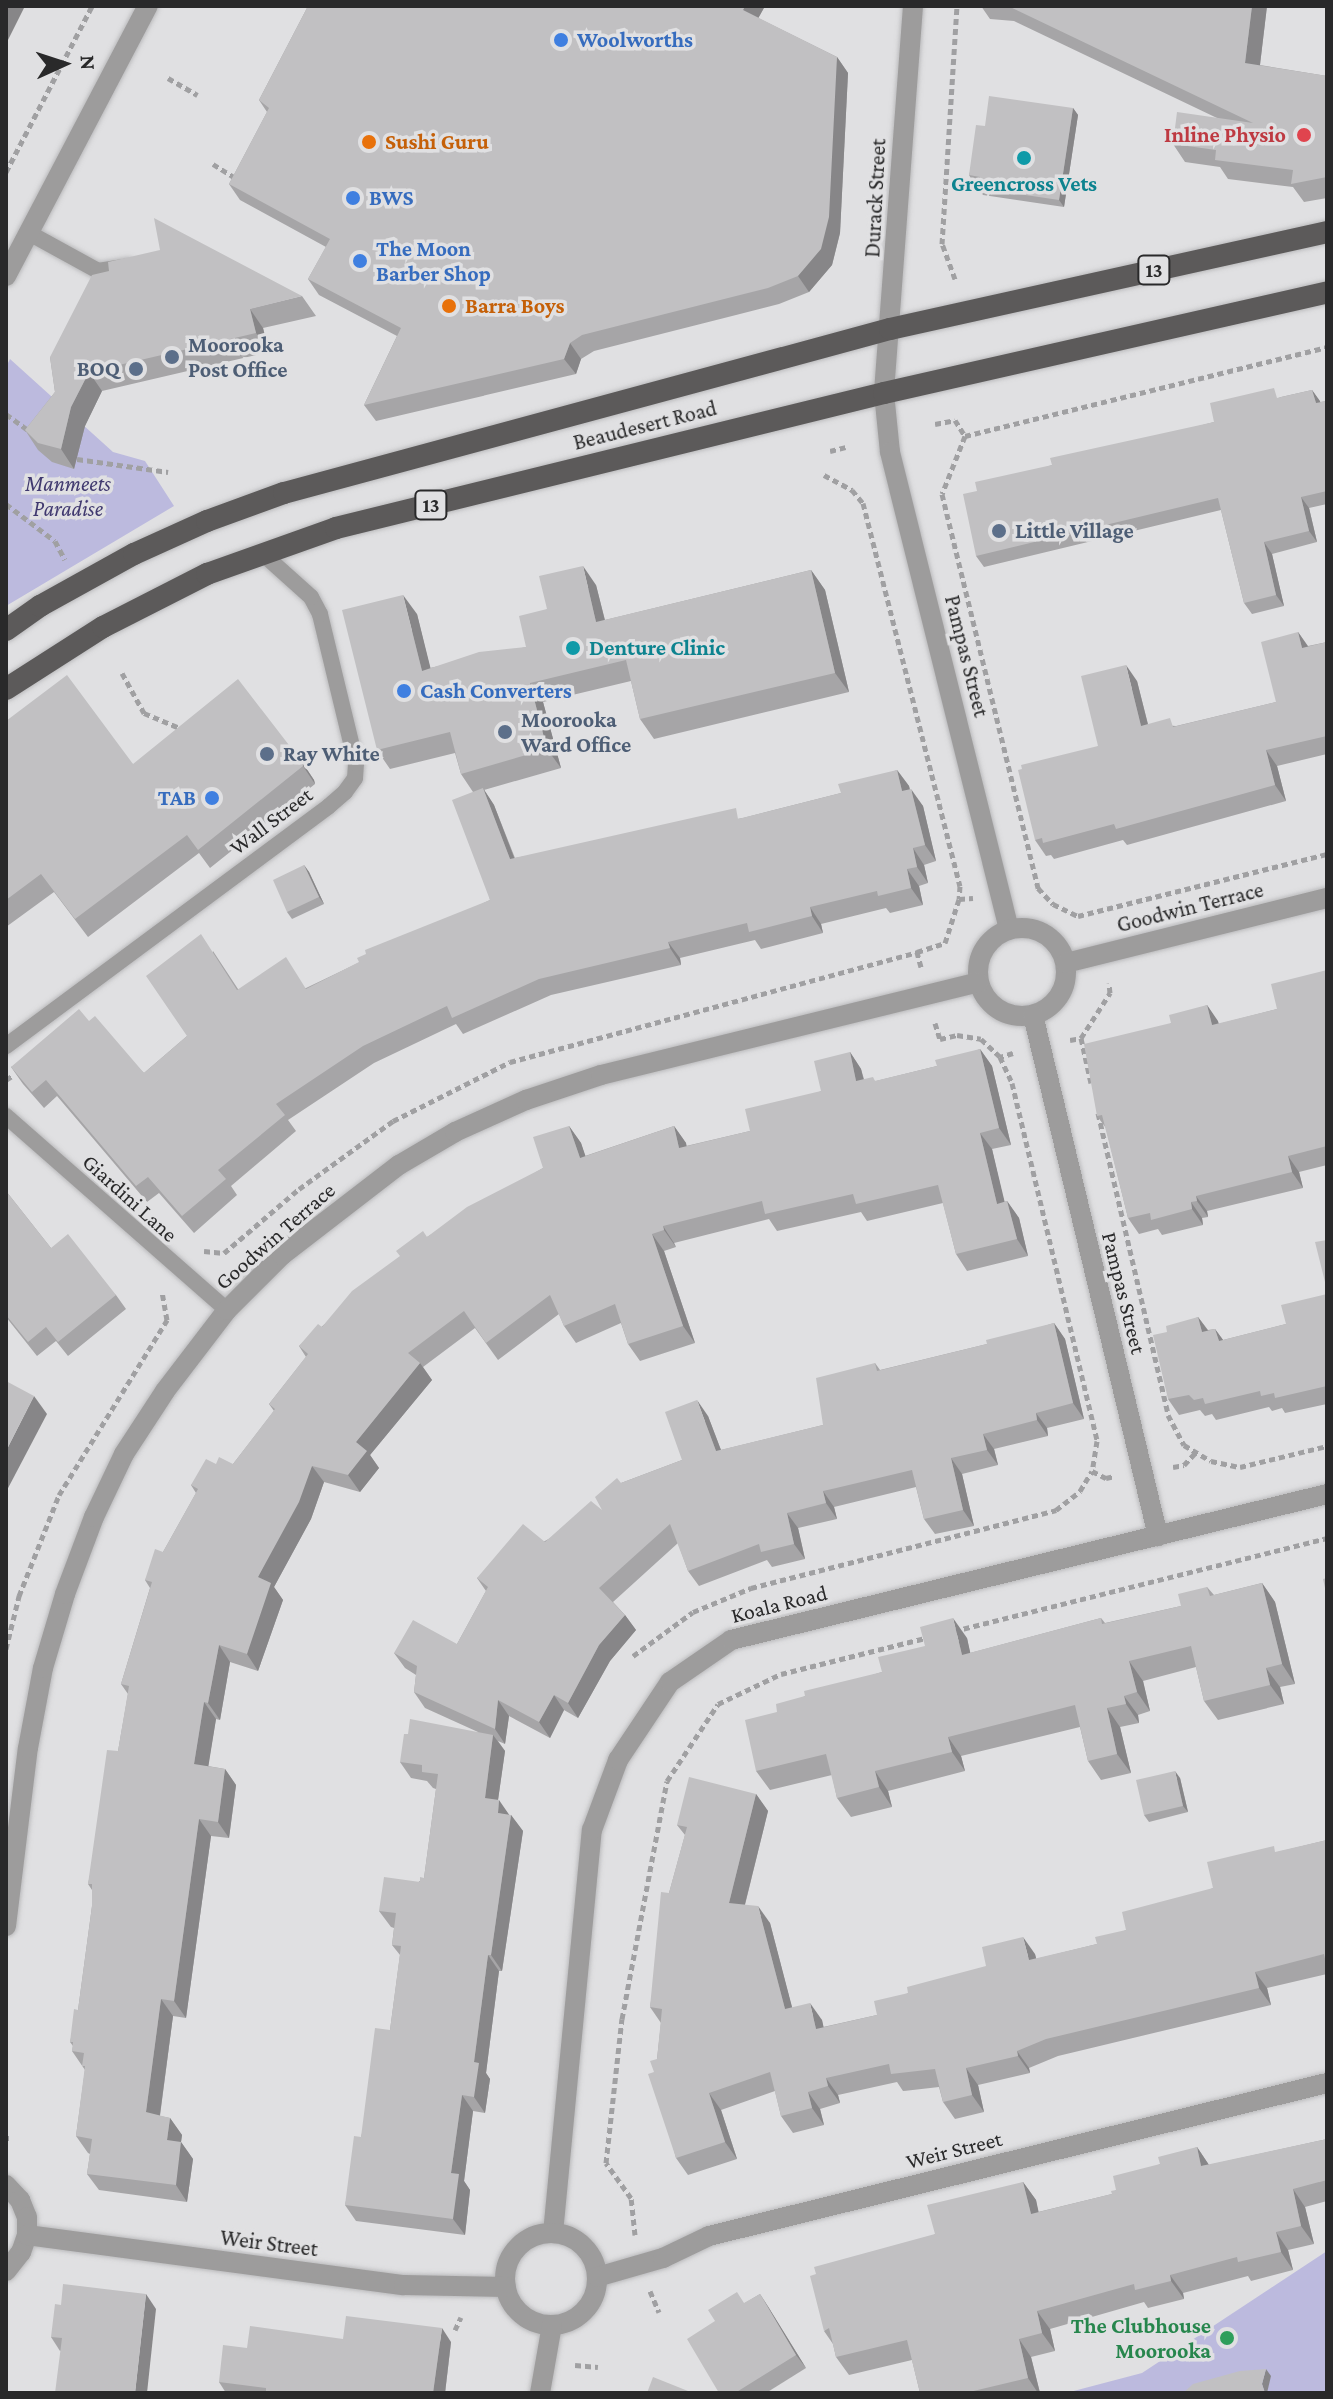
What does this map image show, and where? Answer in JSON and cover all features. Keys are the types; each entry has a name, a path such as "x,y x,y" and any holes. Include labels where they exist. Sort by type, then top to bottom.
{"highway":[{"name":"Beaudesert Road","path":"6,630 40,606 134,554 284,493 890,329 1327,232"},
{"name":"Beaudesert Road","path":"6,689 117,619 207,574 336,528 884,393 1327,292"}],"street":[{"path":"6,276 148,6"},
{"name":"Durack Street","path":"884,393 913,6"},
{"name":"Pampas Street","path":"884,393 890,452 1009,929"},
{"name":"Goodwin Terrace","path":"1066,963 1327,898"},
{"path":"1024,927 1051,938 1066,963 1063,989 1056,1001 1033,1015 1005,1013 993,1006 979,982 981,955 987,943 1009,929 1024,927"},
{"name":"Goodwin Terrace","path":"6,1926 28,1748 43,1668 65,1594 124,1454 165,1391 227,1310 282,1255 399,1165 455,1132 526,1100 601,1075 979,982"},
{"name":"Pampas Street","path":"1033,1015 1158,1536"},
{"name":"Koala Road","path":"553,2233 592,1830 618,1760 670,1682 731,1640 1327,1494"},
{"name":"Weir Street","path":"597,2277 663,2258 709,2236 1327,2083"},
{"path":"6,2185 20,2200 27,2217 27,2235 21,2252 6,2271"},
{"path":"553,2233 568,2235 589,2252 597,2277 596,2292 579,2315 552,2325 527,2318 517,2310 506,2287 506,2273 517,2248 541,2234 553,2233"},
{"name":"Weir Street","path":"27,2235 404,2285 506,2287"},
{"path":"540,2393 552,2325"}],"lane":[{"path":"29,233 98,271 141,264"},
{"name":"Wall Street","path":"6,1046 329,806 355,778 356,763 320,614 311,597 263,554"},
{"name":"Giardini Lane","path":"6,1116 227,1310"}],"path":[{"path":"6,172 92,6"},
{"path":"955,279 942,244 957,6"},
{"path":"168,78 197,95"},
{"path":"213,164 248,185"},
{"path":"965,436 1327,347"},
{"path":"6,414 32,433"},
{"path":"935,424 955,420 965,436"},
{"path":"965,436 942,494 1036,882 1053,904 1078,916 1327,854"},
{"path":"830,451 846,447"},
{"path":"77,459 168,472"},
{"path":"198,1251 224,1253 299,1189 393,1121 510,1062 945,943 960,886 863,503 852,490 824,475"},
{"path":"6,504 55,541 69,566"},
{"path":"122,673 144,713 194,731"},
{"path":"959,899 974,898"},
{"path":"1092,912 1096,926"},
{"path":"917,952 922,968"},
{"path":"1109,981 1110,993 1081,1038 1168,1415 1184,1445 1195,1453 1211,1461 1240,1467 1327,1446"},
{"path":"633,1656 693,1612 751,1588 1056,1510 1080,1491 1092,1471 1097,1441 1012,1083 1000,1057 981,1039 957,1035 940,1039 934,1021"},
{"path":"1065,1041 1081,1038"},
{"path":"1000,1057 1013,1053"},
{"path":"14,1086 9,1078 15,1067"},
{"path":"6,1649 19,1596 59,1495 167,1320 167,1306 159,1280"},
{"path":"1184,1465 1195,1453"},
{"path":"1092,1471 1106,1478"},
{"path":"948,1633 1327,1538"},
{"path":"632,2226 631,2198 606,2163 622,2019 667,1781 718,1704 781,1674 933,1636"},
{"path":"652,2300 659,2312"},
{"path":"455,2330 462,2316"}],"green space":[{"name":"Manmeets Paradise","path":"10,359 113,452 145,461 174,506 6,606 6,367"},
{"path":"1327,2251 1327,2393 1066,2393 1142,2373"}],"building":[{"path":"308,6 745,6 743,10 837,57 829,217 821,249 798,276 768,288 582,335 570,343 564,359 364,405 401,328 308,279 330,239 229,184 269,108 259,100"},
{"path":"1008,6 1252,6 1245,63 1327,76 1327,177 1291,184 1293,170 1215,160 1216,150 1173,144 1177,112 1253,123"},
{"name":"Greencross Vets","path":"989,96 1073,108 1059,200 978,188 980,177 969,175 976,125 985,126"},
{"path":"154,218 302,296 250,309 256,333 89,372 71,407 61,449 38,443 25,430 55,392 50,357 92,275 109,271 108,262 160,250"},
{"path":"1274,388 1277,398 1312,390 1316,403 1327,401 1327,491 1301,497 1309,531 1264,542 1276,595 1244,603 1218,498 976,556 963,494 977,491 975,482 1052,465 1050,458 1214,422 1210,403"},
{"path":"583,566 596,622 811,570 835,673 640,719 626,660 530,683 547,749 461,774 450,732 377,750 342,610 403,595 422,671 479,652 526,647 519,616 547,609 539,576"},
{"path":"1298,632 1302,648 1327,642 1327,736 1266,750 1275,785 1116,829 1114,824 1043,843 1042,838 1035,840 1018,770 1022,769 1021,765 1098,746 1081,676 1126,665 1141,726 1170,718 1173,727 1276,702 1261,642"},
{"path":"67,675 133,764 238,679 303,766 198,850 187,835 75,919 41,874 6,900 6,721"},
{"path":"897,770 902,791 911,789 925,845 913,848 917,867 907,869 911,888 878,896 877,891 810,907 812,916 749,932 747,923 668,942 670,948 539,979 452,1018 447,1006 363,1046 276,1104 285,1115 218,1170 226,1179 182,1216 148,1177 136,1186 46,1080 32,1092 11,1067 79,1009 89,1021 95,1016 144,1073 187,1036 146,976 201,934 237,990 286,957 306,989 359,962 357,958 366,954 365,950 490,900 452,800 483,788 510,859 736,808 738,819 841,793 838,784"},
{"path":"304,865 319,897 287,912 273,880"},
{"path":"1327,970 1327,1146 1288,1156 1292,1172 1196,1196 1197,1201 1191,1202 1192,1209 1151,1220 1150,1213 1128,1218 1102,1115 1097,1116 1084,1044 1171,1023 1169,1015 1207,1005 1212,1025 1277,1009 1271,984"},
{"path":"980,1049 999,1128 980,1133 997,1204 1007,1201 1017,1239 956,1254 938,1185 856,1204 853,1194 765,1214 762,1201 663,1226 664,1230 652,1234 683,1326 628,1344 615,1304 564,1326 550,1295 486,1343 464,1311 408,1353 420,1363 356,1442 367,1451 348,1475 312,1466 299,1502 258,1577 271,1583 247,1654 219,1645 208,1703 204,1702 194,1764 225,1769 218,1822 199,1819 174,2001 161,1999 146,2112 170,2118 167,2140 181,2142 176,2185 87,2174 92,2139 76,2136 84,2053 72,2051 73,2042 70,2042 74,2009 78,2010 92,1906 92,1884 88,1884 107,1750 118,1751 129,1686 121,1684 152,1582 145,1580 155,1549 163,1552 198,1489 191,1485 206,1459 216,1464 219,1457 233,1464 275,1409 269,1404 308,1354 299,1346 318,1324 322,1327 352,1291 400,1256 396,1251 423,1231 427,1237 467,1207 543,1168 533,1137 569,1126 580,1158 674,1126 679,1148 750,1131 745,1109 821,1091 814,1061 850,1052 856,1081 873,1077 875,1081 937,1066 935,1060"},
{"path":"6,1191 51,1248 68,1234 116,1295 58,1342 46,1327 28,1342 6,1315"},
{"path":"1327,1240 1327,1290 1315,1242"},
{"path":"1327,1294 1327,1386 1275,1398 1274,1393 1261,1396 1260,1391 1205,1404 1203,1398 1194,1400 1189,1395 1168,1399 1153,1335 1167,1332 1166,1326 1198,1317 1202,1332 1215,1329 1219,1341 1286,1324 1281,1305"},
{"path":"1054,1323 1073,1403 1036,1413 1037,1420 983,1434 987,1450 951,1458 963,1510 924,1519 912,1470 823,1491 826,1503 787,1513 794,1544 761,1552 759,1544 688,1571 670,1524 599,1588 625,1615 599,1645 568,1703 554,1695 539,1722 498,1700 495,1729 414,1692 417,1666 394,1653 413,1620 457,1644 488,1587 477,1578 523,1524 545,1542 591,1501 602,1510 595,1497 617,1478 621,1483 682,1460 665,1412 697,1400 716,1451 823,1425 816,1378 875,1363 877,1371 987,1344 986,1340"},
{"path":"6,1381 34,1396 6,1451"},
{"path":"1262,1583 1282,1664 1266,1668 1270,1685 1204,1701 1191,1646 1129,1661 1137,1692 1124,1696 1126,1704 1107,1708 1117,1754 1088,1761 1075,1705 948,1737 952,1752 875,1771 879,1787 837,1798 826,1754 756,1771 745,1720 777,1712 776,1704 805,1696 804,1691 882,1672 878,1657 925,1646 920,1627 953,1618 962,1655 1101,1618 1102,1624 1181,1606 1178,1594 1207,1587 1210,1596"},
{"path":"410,1719 493,1735 485,1798 499,1800 498,1813 511,1815 491,1955 488,1955 474,2062 479,2063 474,2097 462,2095 451,2173 459,2174 453,2219 345,2205 354,2136 361,2137 375,2028 390,2030 401,1946 392,1945 396,1913 379,1911 384,1877 420,1882 420,1877 424,1878 438,1774 422,1772 422,1765 400,1762 404,1734 408,1734"},
{"path":"1175,1771 1183,1806 1144,1815 1136,1780"},
{"path":"689,1777 756,1794 729,1903 758,1906 785,2009 810,2003 816,2029 877,2015 874,2001 908,1993 907,1987 986,1966 982,1947 1023,1937 1029,1960 1097,1944 1095,1937 1126,1930 1122,1912 1213,1888 1207,1862 1274,1846 1275,1852 1327,1840 1327,1968 1324,1954 1255,1972 1259,1988 1046,2039 1017,2051 1018,2056 966,2068 972,2095 943,2102 935,2069 891,2074 889,2064 826,2078 828,2086 808,2092 812,2108 781,2116 770,2072 709,2093 725,2142 676,2158 648,2074 654,2072 650,2061 657,2059 662,2009 650,2007 661,1892 669,1893 687,1827 677,1825"},
{"path":"1327,2139 1327,2180 1293,2189 1301,2226 1276,2232 1281,2252 1238,2262 1237,2257 1170,2275 1171,2281 1135,2290 1134,2284 1037,2311 1042,2333 1019,2339 1028,2378 965,2393 920,2393 907,2340 836,2357 829,2328 824,2331 810,2276 816,2274 814,2267 935,2234 927,2205 1023,2182 1031,2214 1112,2194 1111,2191 1116,2190 1113,2176 1160,2164 1158,2157 1197,2147 1201,2166"},
{"path":"63,2284 146,2294 135,2393 55,2393 62,2338 51,2337 55,2304 61,2305"},
{"path":"737,2292 744,2303 760,2294 796,2355 735,2393 719,2393 687,2339 715,2321 708,2310"},
{"path":"346,2316 442,2328 433,2393 266,2393 266,2388 219,2382 223,2345 247,2348 250,2326 343,2339"},
{"path":"1266,2369 1262,2384 1265,2393 1183,2393 1193,2384 1240,2371"},
{"path":"653,2377 693,2393 647,2393"}],"place":[{"name":"Woolworths","path":"561,40"},
{"name":"Inline Physio","path":"1304,135"},
{"name":"Sushi Guru","path":"369,142"},
{"name":"Greencross Vets","path":"1024,158"},
{"name":"BWS","path":"353,198"},
{"name":"The Moon Barber Shop","path":"360,261"},
{"name":"Barra Boys","path":"449,306"},
{"name":"Moorooka Post Office","path":"172,357"},
{"name":"BOQ","path":"136,369"},
{"name":"Little Village","path":"999,531"},
{"name":"Denture Clinic","path":"573,648"},
{"name":"Cash Converters","path":"404,691"},
{"name":"Moorooka Ward Office","path":"505,732"},
{"name":"Ray White","path":"267,754"},
{"name":"TAB","path":"212,798"},
{"name":"The Clubhouse Moorooka","path":"1227,2338"}]}
